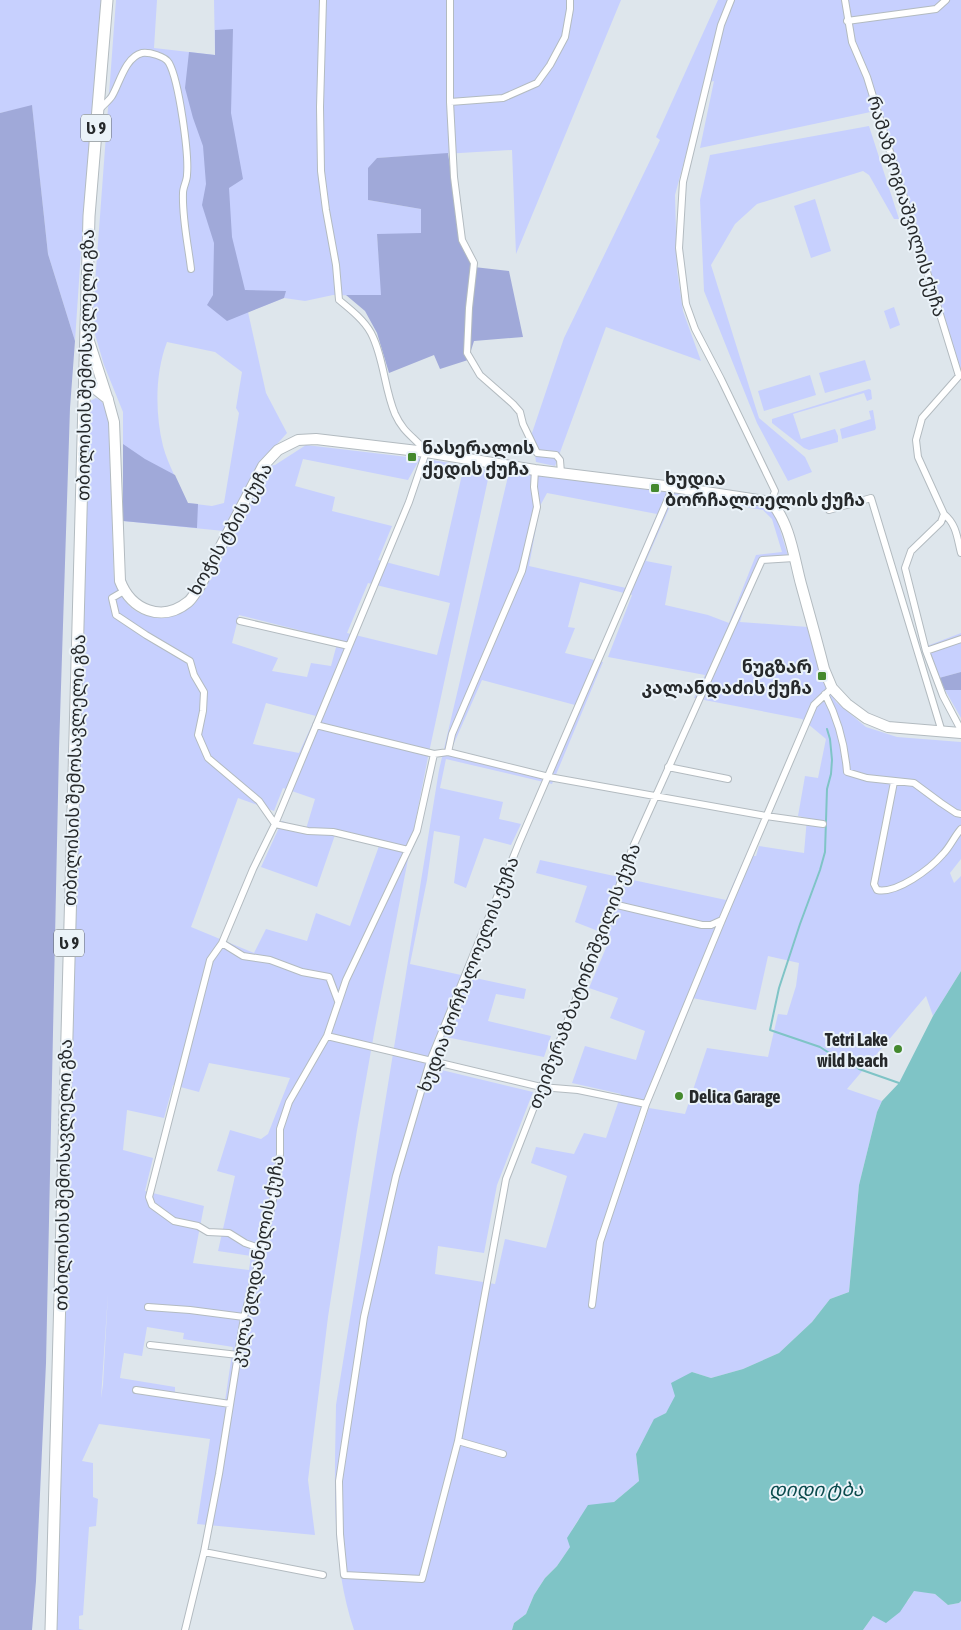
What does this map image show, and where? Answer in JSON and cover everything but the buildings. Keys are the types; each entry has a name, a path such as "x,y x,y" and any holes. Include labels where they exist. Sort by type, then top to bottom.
{"highway":[{"name":"თბილისის შემოსავლელი გზა","path":"52,1630 89,216 107,0"}],"main road":[{"path":"86,330 114,422 120,581 124,590"},
{"path":"85,390 93,387 108,400"},
{"name":"ხოჭის ტბის ქუჩა","path":"124,590 128,598 142,609 156,612 173,611 190,601 200,586 263,466 278,450 298,440 316,440 426,452 535,470 673,487 771,502"},
{"path":"771,502 781,516 794,558 829,691 866,718 888,727 942,732 961,731"}],"street":[{"path":"262,1249 246,1243 229,1233 208,1232 198,1226 174,1221 152,1205 149,1197 210,960 222,943 253,869 275,824 409,502 426,452 420,443 409,436 401,426 387,391 379,356 370,333 356,314 339,300 336,265 321,172 320,107 323,0"},
{"path":"450,0 450,102 454,177 462,240 474,263 467,353 480,375 520,412 523,424 537,453 556,455 560,460 561,473"},
{"path":"450,102 503,98 537,83 550,66 565,37 570,0"},
{"path":"731,0 721,25 683,182 679,248 686,304 695,328 775,491 771,502"},
{"name":"რამაზ გოგიაშვილის ქუჩა","path":"844,0 852,42 867,77 959,376 922,418 916,440 918,457 944,514"},
{"path":"847,21 936,9 946,0"},
{"path":"97,112 112,96 122,73 136,56 142,53 156,55 164,57 169,63 180,98 188,160 183,192 191,269"},
{"path":"448,752 452,734 522,571 537,507 534,487 535,470"},
{"name":"ხუდია ბორჩალოელის ქუჩა","path":"344,1575 340,1534 339,1481 364,1317 396,1176 430,1061 519,843 673,487"},
{"path":"829,510 871,498 942,732"},
{"path":"961,553 952,521 944,514 940,522 911,552 905,568 926,651 943,696 961,731"},
{"name":"თეიმურაზ ბატონიშვილის ქუჩა","path":"344,1575 422,1579 458,1441 506,1179 613,904 632,849 762,560 794,558"},
{"path":"124,590 112,598 116,614 146,635 190,661 194,675 204,692 203,711 198,735 208,758 258,801 275,824 308,831 333,832 408,850"},
{"path":"240,621 349,646"},
{"path":"926,651 961,639"},
{"path":"829,691 846,759 847,772 866,778 914,783 956,813 961,814"},
{"path":"592,1305 600,1242 646,1104 814,705 829,691"},
{"path":"316,725 434,754 448,752 549,777 766,816 823,824"},
{"name":"კულა გლდანელის ქუჩა","path":"185,1630 204,1552 219,1474 244,1317 277,1181 280,1128 289,1102 326,1036 350,972 417,830 434,754"},
{"path":"668,767 728,779"},
{"path":"894,782 874,884 877,890 886,890 911,880 944,854 961,829"},
{"path":"613,904 702,925 710,925 722,920"},
{"path":"222,943 243,956 270,960 302,972 329,977 338,1001"},
{"path":"326,1036 541,1087 578,1090 646,1104"},
{"path":"148,1307 244,1317"},
{"path":"150,1344 238,1355"},
{"path":"136,1390 230,1404"},
{"path":"458,1441 503,1454"},
{"path":"204,1552 323,1575"}],"shaded area":[{"path":"0,0 103,0 83,221 75,341 48,254 32,106 0,113"},
{"path":"116,0 157,0 154,48 215,55 214,0 621,0 516,254 512,150 377,158 368,200 421,209 421,236 377,234 382,296 333,295 305,301 284,298 248,312 266,393 287,433 260,463 224,531 123,521 123,412 104,365 92,324","holes":["167,342 215,352 242,372 236,408 239,413 224,503 212,506 187,503 168,460 160,433 158,380"]},
{"path":"718,0 961,0 961,373 880,110 700,148 714,81 705,83 675,195 677,270 683,311 701,361 606,327 555,466 536,462 532,433 564,338 660,140 656,137"},
{"path":"233,29 231,113 243,179 229,188 232,237 245,290 286,291 284,298 227,321 207,305 213,295 214,243 202,205 206,184 203,146 185,88 189,52 215,55 215,30"},
{"path":"32,105 48,254 75,341 70,408 59,749 46,1363 36,1581 32,1630 0,1630 0,113"},
{"path":"869,126 899,219 894,219 869,175 863,171 757,204 735,224 711,265 759,418 805,457 812,472 788,481 757,423 704,291 700,200 710,155"},
{"path":"448,153 461,242 474,267 509,271 523,337 474,341 468,360 440,369 434,355 389,373 377,333 365,311 346,295 381,295 377,234 421,233 421,209 368,200 368,168 377,158"},
{"path":"815,199 831,251 811,258 794,206"},
{"path":"894,307 900,325 890,329 884,311"},
{"path":"865,360 871,380 825,393 819,373"},
{"path":"810,375 816,395 764,411 758,391"},
{"path":"869,389 871,390 872,399 867,401 864,393 793,414 801,439 835,429 838,442 809,450 772,423 772,419"},
{"path":"96,398 103,403 109,427 114,580 123,598 131,607 139,613 148,616 168,616 196,602 269,466 275,465 306,445 433,460 490,470 428,757 357,1130 328,1317 308,1480 315,1535 197,1524 210,1439 99,1424 82,1461 93,1463 93,1497 98,1499 96,1526 89,1527 83,1615 79,1616 79,1629 84,1630 57,1630 90,401","holes":["303,459 408,480 418,462 433,463 463,470 439,576 378,560 392,526 332,511 335,497 295,486","368,583 450,603 437,655 347,633","239,615 338,640 331,666 311,663 307,677 272,671 278,658 232,643","266,703 316,716 299,753 253,744","283,788 315,799 306,829 282,821 261,867 317,887 335,835 379,846 350,926 316,913 307,941 266,929 254,953 191,927 238,798 274,811","209,1063 290,1078 268,1134 261,1139 230,1130 217,1171 235,1176 218,1251 251,1256 249,1270 193,1263 204,1206 145,1191 153,1158 123,1150 127,1110 164,1118 173,1085 199,1092","108,1293 103,1385 101,1398","147,1327 184,1333 183,1339 233,1347 225,1401 175,1393 175,1387 120,1378 124,1353 142,1356"]},
{"path":"873,410 875,430 842,439 840,429 871,419 869,411"},
{"path":"123,444 145,459 175,475 188,503 198,504 197,528 123,521"},
{"path":"509,472 769,505 775,513 788,556 759,558 740,622 808,627 823,681 836,702 866,727 897,737 961,742 961,859 950,873 954,883 961,876 961,971 933,1016 926,996 847,1089 882,1101 877,1112 859,1185 849,1292 830,1299 812,1322 779,1353 743,1369 711,1378 692,1372 666,1413 654,1420 636,1454 639,1481 614,1502 578,1520 572,1530 570,1547 557,1566 545,1578 534,1595 526,1614 514,1623 512,1630 354,1630 346,1603 337,1547 335,1490 336,1405 439,770","holes":["547,493 657,514 626,588 529,566 540,506","675,495 763,510 772,519 782,552 756,555 729,623 708,615 665,605 672,566 646,561","580,582 632,595 608,657 705,675 694,698 802,719 826,739 818,778 805,776 798,816 807,818 804,853 759,846 756,856 746,855 726,900 540,860 536,873 587,886 575,922 611,936 589,988 618,998 610,1018 645,1031 636,1060 585,1046 572,1083 621,1094 606,1138 584,1133 574,1154 536,1147 531,1163 567,1176 546,1248 505,1239 495,1284 435,1274 438,1246 484,1253 497,1185 533,1092 425,1066 436,1035 544,1057 551,1036 488,1021 496,994 524,999 526,989 410,964 427,880 434,831 460,836 454,883 466,888 484,838 511,845 521,824 499,819 503,802 440,788 446,759 552,784 603,662 565,653 575,628 568,627","482,680 575,705 547,773 451,750","745,862 750,863 692,998 756,1010 768,956 799,963 796,986 787,1015 778,1014 768,1057 707,1048 685,1114 649,1108 604,1240 598,1237 640,1113"]},
{"path":"961,633 961,672 939,678 927,646"},
{"path":"961,672 961,690 945,690 939,678"},
{"path":"945,690 961,690 961,718"},
{"path":"914,1590 935,1594 948,1605 961,1601 961,1630 863,1630 873,1616 908,1601"}],"water":[{"name":"დიდი ტბა","path":"961,971 961,1601 948,1605 935,1594 914,1591 900,1612 886,1623 873,1616 863,1630 512,1630 514,1623 526,1614 534,1595 545,1578 557,1566 570,1547 567,1538 588,1505 614,1502 639,1481 636,1454 654,1419 666,1413 675,1396 671,1383 692,1372 711,1378 743,1369 779,1353 812,1322 830,1299 849,1292 859,1185 877,1112 882,1101 899,1083 933,1016"}],"waterway":[{"path":"827,729 832,760 827,789 825,852 779,988 770,1030 820,1047 834,1056 850,1061 859,1069 899,1083"}],"place":[{"name":"ნასერალის ქედის ქუჩა","path":"412,457"},
{"name":"ხუდია ბორჩალოელის ქუჩა","path":"655,488"},
{"name":"ნუგზარ კალანდაძის ქუჩა","path":"822,676"},
{"name":"Tetri Lake wild beach","path":"898,1049"},
{"name":"Delica Garage","path":"679,1096"}]}
